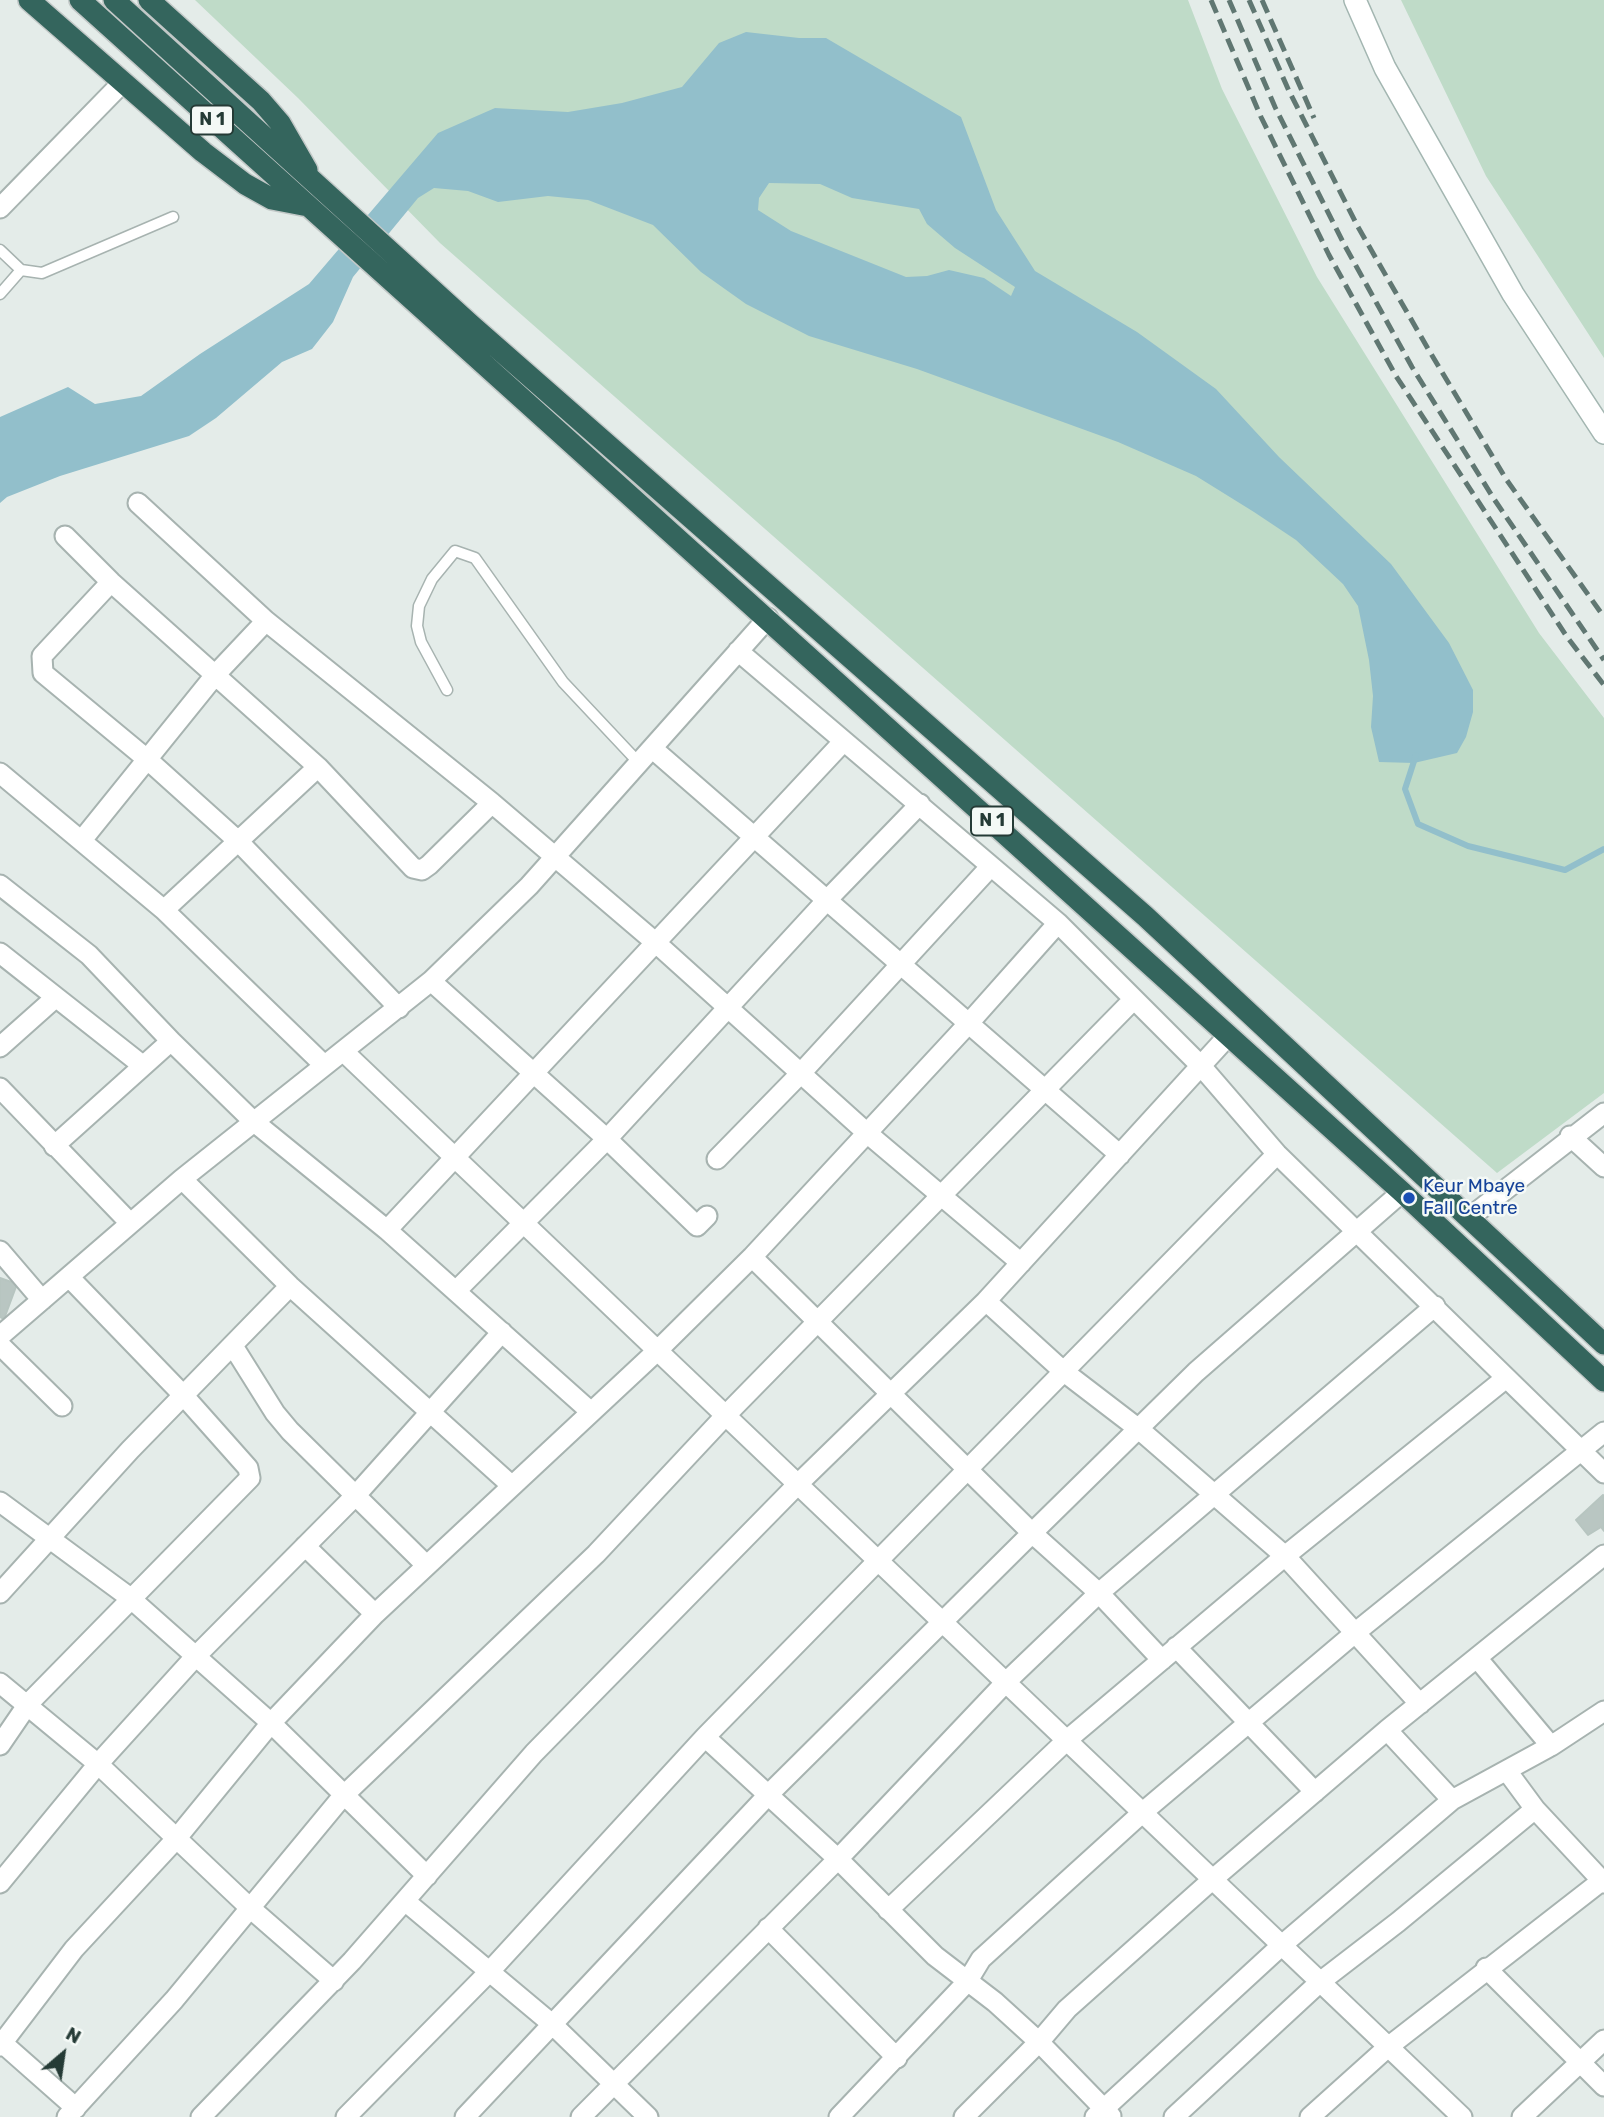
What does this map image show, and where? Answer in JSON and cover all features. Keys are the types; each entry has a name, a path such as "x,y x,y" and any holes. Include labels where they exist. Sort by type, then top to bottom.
{"highway":[{"path":"29,0 245,184 272,199 308,206"},
{"name":"N 1","path":"80,0 308,206 350,231 1135,906 1604,1344"},
{"name":"N 1","path":"114,0 315,184 350,231"},
{"path":"149,0 261,101 280,123 315,184"},
{"name":"N 1","path":"381,258 768,618 1402,1192 1604,1381"}],"street":[{"path":"1355,0 1385,68 1513,294 1604,433"},
{"path":"0,208 123,82"},
{"path":"138,502 267,621 492,803 655,942 867,1133 1021,1263"},
{"path":"65,536 111,582 318,767 414,868 422,870 429,865 492,803"},
{"path":"111,582 43,656 40,664 43,673 148,760 239,841 399,1008"},
{"path":"0,1336 182,1179 431,981 513,904 647,757 768,618"},
{"path":"82,840 216,674 267,621"},
{"path":"737,651 1058,923 1201,1066 1277,1154 1604,1473"},
{"path":"387,1230 844,741"},
{"path":"647,757 754,836 1120,1154"},
{"path":"164,910 318,767"},
{"path":"0,774 164,910 324,1065"},
{"path":"456,1291 607,1139 827,900 920,804"},
{"path":"717,1158 801,1073 991,866"},
{"path":"0,885 89,955 171,1041 253,1121 387,1230 591,1412"},
{"path":"1058,923 752,1257 658,1350 375,1614 271,1723 176,1839 74,1949 1,2043 72,2113 174,2000 342,1797 596,1554 726,1415 943,1197 1045,1088 1134,999"},
{"path":"0,953 142,1065"},
{"path":"431,981 607,1139 697,1226 707,1216"},
{"path":"0,1047 55,998"},
{"path":"201,2117 334,1981 534,1753 798,1484 986,1301 1228,1036"},
{"path":"54,1146 171,1041"},
{"path":"343,1051 1143,1812 1456,2115"},
{"path":"0,1088 130,1223"},
{"path":"1469,1218 1570,1136 1604,1113"},
{"path":"1570,1136 1604,1167"},
{"path":"346,2117 490,1971 705,1737 1277,1154"},
{"path":"182,1179 290,1286 511,1485"},
{"path":"465,2117 769,1794 1032,1533 1140,1430 1196,1372 1358,1234 1402,1192"},
{"path":"0,1251 42,1300"},
{"path":"752,1257 893,1393 1032,1533 1247,1723 1315,1792"},
{"path":"0,1745 28,1704 129,1597 250,1478 248,1468 184,1396 69,1277"},
{"path":"0,1593 130,1450 290,1286"},
{"path":"986,1301 1063,1371 1140,1430 1285,1556 1420,1704"},
{"path":"581,2117 838,1859 1006,1682 1099,1594 1213,1494 1435,1306"},
{"path":"0,1883 99,1764 195,1657 356,1495 502,1332"},
{"path":"0,1345 62,1406"},
{"path":"233,1346 275,1413 426,1565"},
{"path":"888,1910 1067,1741 1285,1556 1506,1378"},
{"path":"839,2117 967,1982 981,1959 1143,1812 1356,1632 1604,1432"},
{"path":"0,1502 129,1597 271,1723 342,1797 427,1876"},
{"path":"305,1546 375,1614"},
{"path":"964,2117 1039,2042 1067,2009 1213,1879 1387,1730 1604,1555"},
{"path":"1477,1658 1551,1746"},
{"path":"0,1683 99,1764 249,1907 334,1981"},
{"path":"705,1737 838,1859 934,1956 995,2002 1039,2042 1103,2114 1282,1945 1451,1800 1551,1746 1604,1710"},
{"path":"1387,1730 1451,1800"},
{"path":"1310,2117 1388,2047 1486,1968 1603,1881 1535,1809 1507,1771"},
{"path":"1174,2117 1320,1982 1398,1923 1535,1809"},
{"path":"405,1901 552,2024 648,2117"},
{"path":"768,1928 897,2058"},
{"path":"1486,1968 1604,2086"},
{"path":"1522,2117 1604,2040"}],"lane":[{"path":"0,250 21,270 42,273 173,217"},
{"path":"0,294 21,270"},
{"path":"447,690 421,642 417,626 419,606 432,579 455,551 475,558 563,682 647,757"}],"green space":[{"path":"195,0 1188,0 1222,89 1317,277 1539,633 1604,718 1604,1093 1497,1173 440,243 298,98"},
{"path":"1401,0 1604,0 1604,358 1486,176"}],"water":[{"path":"746,32 826,38 961,117 996,210 1035,271 1137,332 1216,389 1279,457 1391,564 1449,643 1473,690 1473,712 1466,737 1457,753 1414,763 1379,762 1371,727 1373,696 1369,660 1358,606 1343,584 1296,540 1254,512 1196,476 1118,442 917,369 809,336 746,304 701,272 653,225 588,200 548,196 498,202 468,191 434,188 418,198 353,277 333,322 312,349 282,362 216,418 189,436 60,476 7,497 0,503 0,417 68,387 95,404 141,396 200,354 309,284 438,133 495,108 568,112 622,103 682,87 719,43","holes":["769,183 820,184 852,198 919,209 927,224 955,248 1015,287 1011,296 984,278 949,270 927,276 906,277 791,231 758,210 759,198"]}],"building":[{"path":"0,1278 17,1284 4,1319 0,1317"},
{"path":"1603,1495 1604,1531 1601,1527 1588,1535 1576,1520"}],"waterway":[{"path":"1416,755 1405,789 1418,824 1468,846 1565,870 1604,849"}],"railway":[{"path":"1211,0 1261,117 1329,255 1396,376 1567,637 1604,685"},
{"path":"1229,0 1275,107 1345,246 1412,367 1494,499 1604,660"},
{"path":"1249,0 1289,91 1358,227 1427,347 1506,479 1604,617"},
{"path":"1262,0 1314,118"}],"place":[{"name":"Keur Mbaye Fall Centre","path":"1409,1198"}]}
